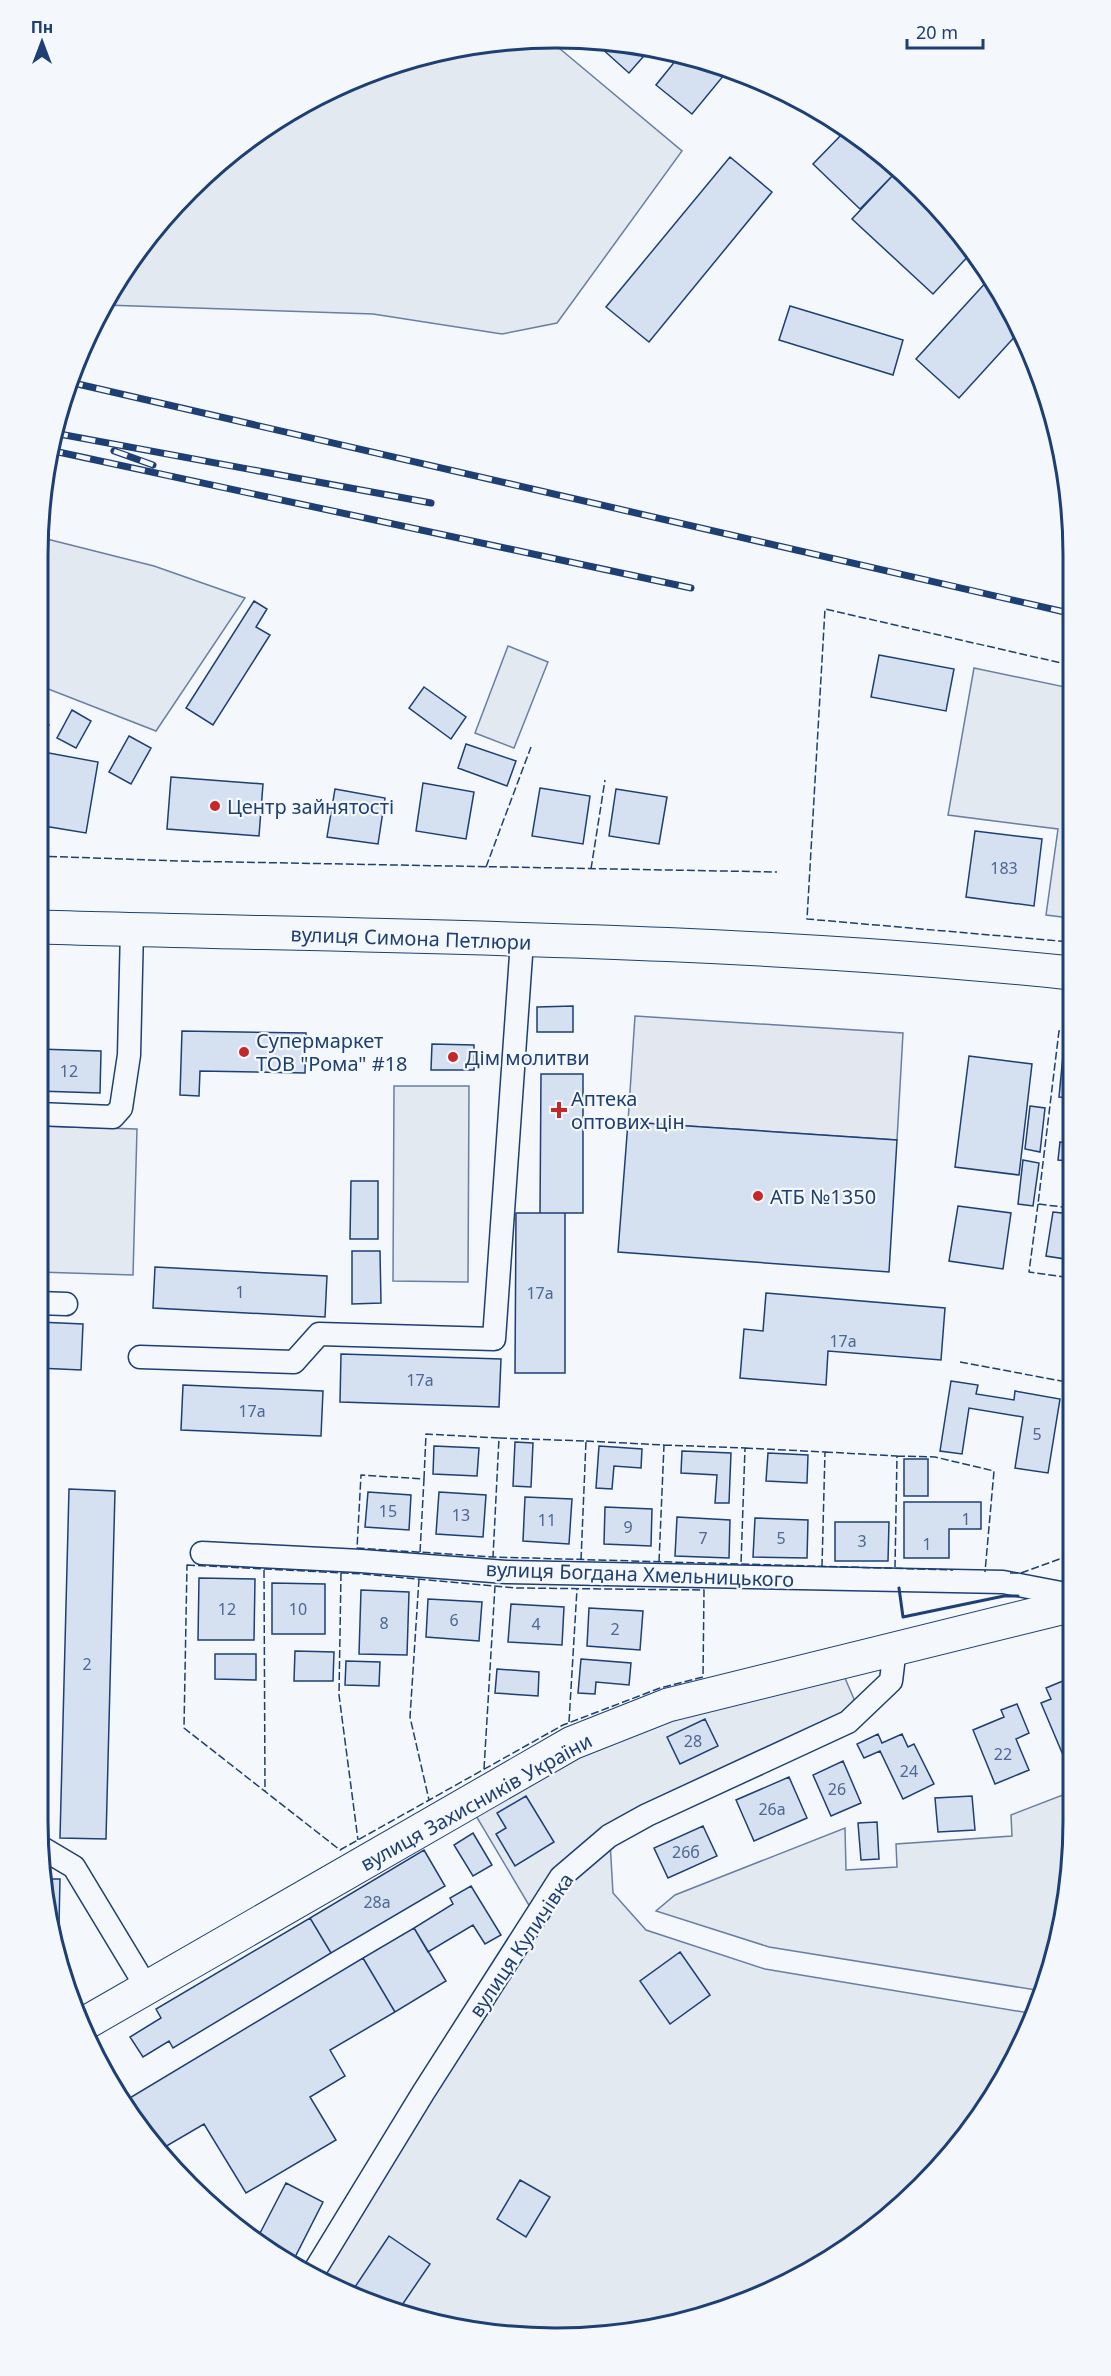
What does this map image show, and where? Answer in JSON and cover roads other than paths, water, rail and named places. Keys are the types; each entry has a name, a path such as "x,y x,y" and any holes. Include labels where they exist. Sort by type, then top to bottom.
{"main road":[{"name":"вулиця Симона Петлюри","path":"48,929 132,944 522,941 785,950 987,964 1063,972"},
{"name":"вулиця Захисників України","path":"90,2021 572,1743 668,1705 1063,1607"}],"street":[{"path":"140,1357 294,1362 319,1334 494,1339 522,941"},
{"path":"48,1114 113,1116 121,1108 129,1055 132,944"},
{"path":"48,1303 66,1304"},
{"name":"вулиця Богдана Хмельницького","path":"202,1553 362,1561 506,1572 1003,1582 1063,1593"},
{"name":"вулиця Куличівка","path":"316,2268 429,2083 561,1877 609,1836 647,1815 848,1722 891,1681 896,1648"},
{"path":"49,1852 74,1867 147,1989"}],"railway":[{"path":"78,384 1063,612"},
{"path":"63,435 431,503"},
{"path":"114,451 153,465"},
{"path":"59,452 691,588"}],"place":[{"name":"Центр зайнятості","path":"215,806"},
{"name":"Супермаркет ТОВ \"Рома\" #18","path":"244,1052"},
{"name":"Дім молитви","path":"453,1057"},
{"name":"Аптека оптових цін","path":"559,1110"},
{"name":"АТБ №1350","path":"758,1196"}]}
